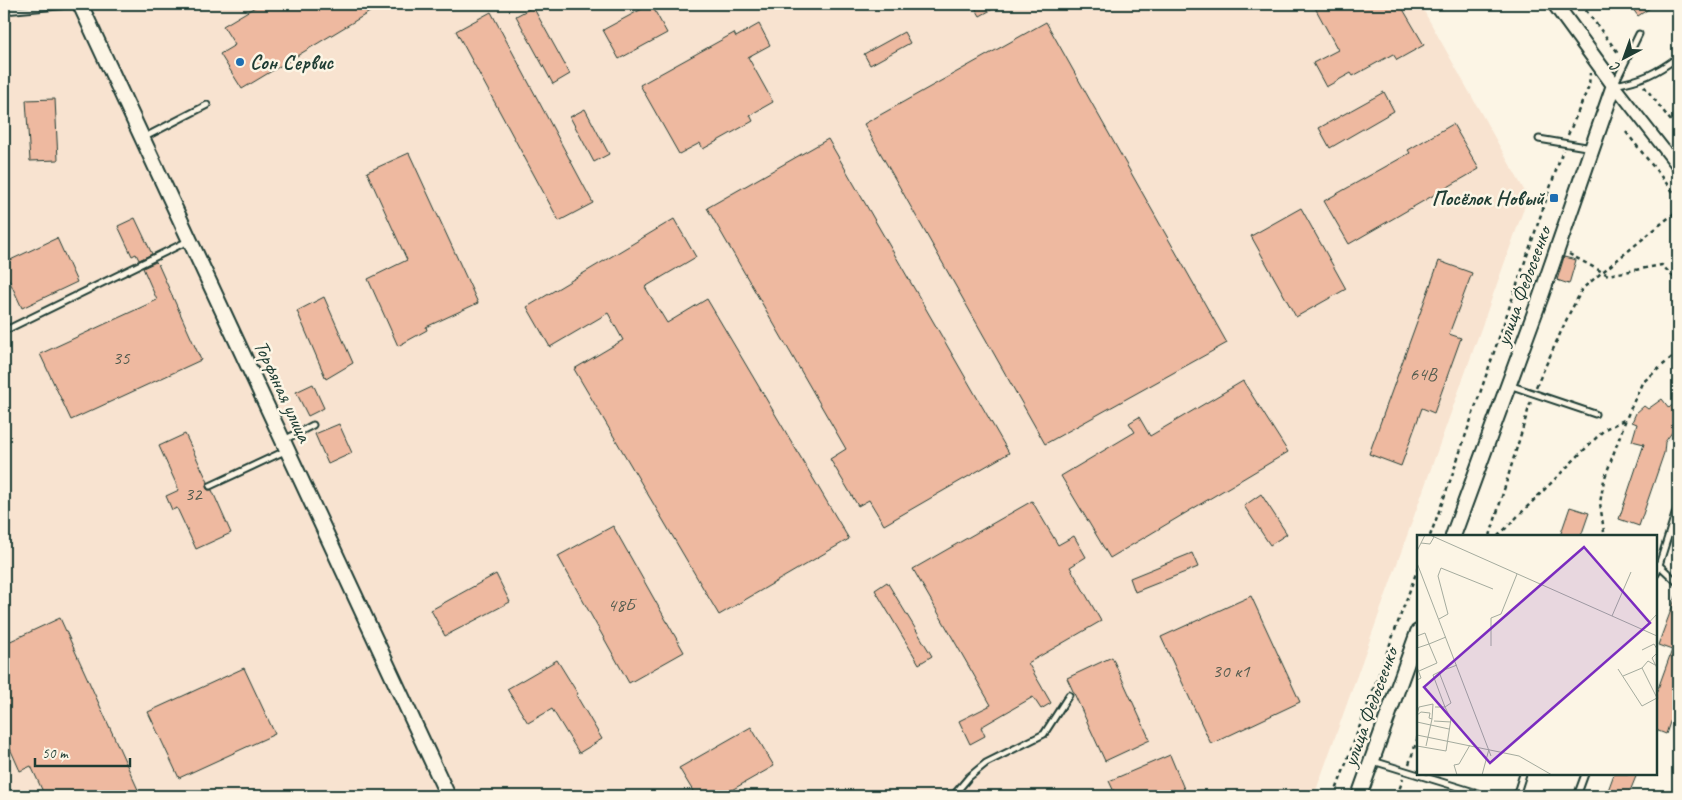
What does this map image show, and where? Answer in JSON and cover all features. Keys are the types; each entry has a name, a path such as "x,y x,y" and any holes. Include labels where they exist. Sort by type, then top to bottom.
{"street":[{"name":"Торфяная улица","path":"80,4 448,796"},
{"path":"1555,4 1678,168"},
{"name":"улица Федосеенко","path":"1453,535 1558,249 1614,85"},
{"name":"улица Федосеенко","path":"1358,796 1417,635"}],"lane":[{"path":"4,11 80,4"},
{"path":"1614,85 1639,34"},
{"path":"1614,85 1640,80 1664,68 1678,57"},
{"path":"143,138 207,105"},
{"path":"1539,138 1592,148"},
{"path":"4,330 190,240"},
{"path":"1509,385 1595,414"},
{"path":"210,486 285,445 313,425"},
{"path":"1678,505 1657,565 1678,583"},
{"path":"954,796 969,778 986,763 1044,734 1070,695"},
{"path":"1371,760 1417,774"},
{"path":"1419,775 1487,796"},
{"path":"1516,796 1524,775"},
{"path":"1577,796 1586,775"}],"path":[{"path":"1430,535 1453,475 1565,143 1589,86 1590,71"},
{"path":"1626,132 1678,198"},
{"path":"1490,535 1533,393 1583,288 1678,210"},
{"path":"1558,249 1608,275 1662,265 1678,282"},
{"path":"1604,532 1600,503 1604,480 1626,419 1642,383 1678,352"},
{"path":"1672,357 1678,356"},
{"path":"1499,535 1605,429 1626,419"},
{"path":"1334,796 1417,571"}],"shaded area":[{"path":"4,4 1420,4 1528,197 1314,796 4,796"}],"building":[{"path":"260,4 383,4 242,89 220,54 235,45 223,26"},
{"path":"651,4 667,33 619,59 603,30"},
{"path":"973,4 1002,4 980,16"},
{"path":"1313,4 1400,4 1424,45 1397,60 1393,54 1353,76 1351,73 1326,87 1313,63 1338,50"},
{"path":"1629,4 1656,4 1638,16"},
{"path":"533,7 570,74 553,84 516,16"},
{"path":"491,12 593,203 559,221 456,31"},
{"path":"1046,22 1227,343 1045,444 864,124"},
{"path":"759,24 770,45 748,57 773,102 750,115 753,121 703,149 700,143 679,154 640,85 734,33 736,37"},
{"path":"904,32 910,43 870,65 864,54"},
{"path":"1384,92 1394,111 1330,148 1319,128"},
{"path":"55,99 58,160 30,161 26,100"},
{"path":"585,109 609,154 594,162 570,117"},
{"path":"1453,124 1479,169 1349,244 1324,201 1410,153 1408,150"},
{"path":"828,139 1009,453 884,525 869,500 858,506 830,459 846,449 707,208"},
{"path":"409,153 478,303 426,327 427,330 398,346 368,279 407,260 367,172"},
{"path":"1301,208 1346,289 1296,317 1251,236"},
{"path":"135,218 152,254 139,260 136,254 132,256 118,226"},
{"path":"674,219 696,257 645,287 667,323 707,299 849,539 719,615 574,369 623,340 608,313 550,347 527,307"},
{"path":"57,238 77,282 22,308 4,269 4,263"},
{"path":"1564,257 1576,260 1569,284 1557,280"},
{"path":"1439,261 1472,273 1449,334 1461,338 1434,413 1422,408 1401,466 1369,454"},
{"path":"156,262 201,360 71,420 40,354 157,300 143,268"},
{"path":"324,297 353,363 326,379 297,311"},
{"path":"1243,381 1288,452 1110,558 1061,476 1135,432 1129,423 1139,417 1150,436"},
{"path":"313,384 324,408 308,416 296,392"},
{"path":"1662,399 1669,408 1678,400 1678,428 1673,431 1665,442 1664,453 1639,526 1619,519 1644,444 1632,441 1637,424 1632,422 1636,413 1644,406 1648,409"},
{"path":"339,424 352,453 328,464 315,434"},
{"path":"185,434 208,482 206,487 208,490 212,490 231,533 196,549 177,508 172,510 166,496 179,490 159,446"},
{"path":"1261,494 1287,534 1270,545 1244,506"},
{"path":"1032,501 1058,545 1074,536 1086,557 1070,567 1101,621 1028,663 1051,703 1041,709 1033,697 981,727 985,736 970,744 959,721 991,705 913,569"},
{"path":"1570,507 1589,513 1581,535 1560,535"},
{"path":"613,526 684,652 629,683 558,556"},
{"path":"1192,553 1198,567 1135,592 1130,578"},
{"path":"496,574 510,602 445,636 431,610"},
{"path":"887,582 932,656 919,664 875,590"},
{"path":"1678,594 1678,699 1666,734 1657,730 1657,691 1672,650 1658,645"},
{"path":"1251,596 1300,702 1211,744 1161,637"},
{"path":"60,618 140,794 135,796 45,796 31,766 20,771 4,735 4,644"},
{"path":"1112,657 1150,740 1105,761 1067,678"},
{"path":"557,660 602,739 579,753 552,709 528,723 507,689"},
{"path":"244,668 275,734 179,778 148,712"},
{"path":"751,727 774,766 721,796 696,796 679,768"},
{"path":"1170,755 1187,796 1116,796 1109,781"},
{"path":"1614,775 1637,775 1628,796 1606,796"}],"place":[{"name":"Сон Сервис","path":"240,62"},
{"name":"Посёлок Новый","path":"1554,198"}]}
